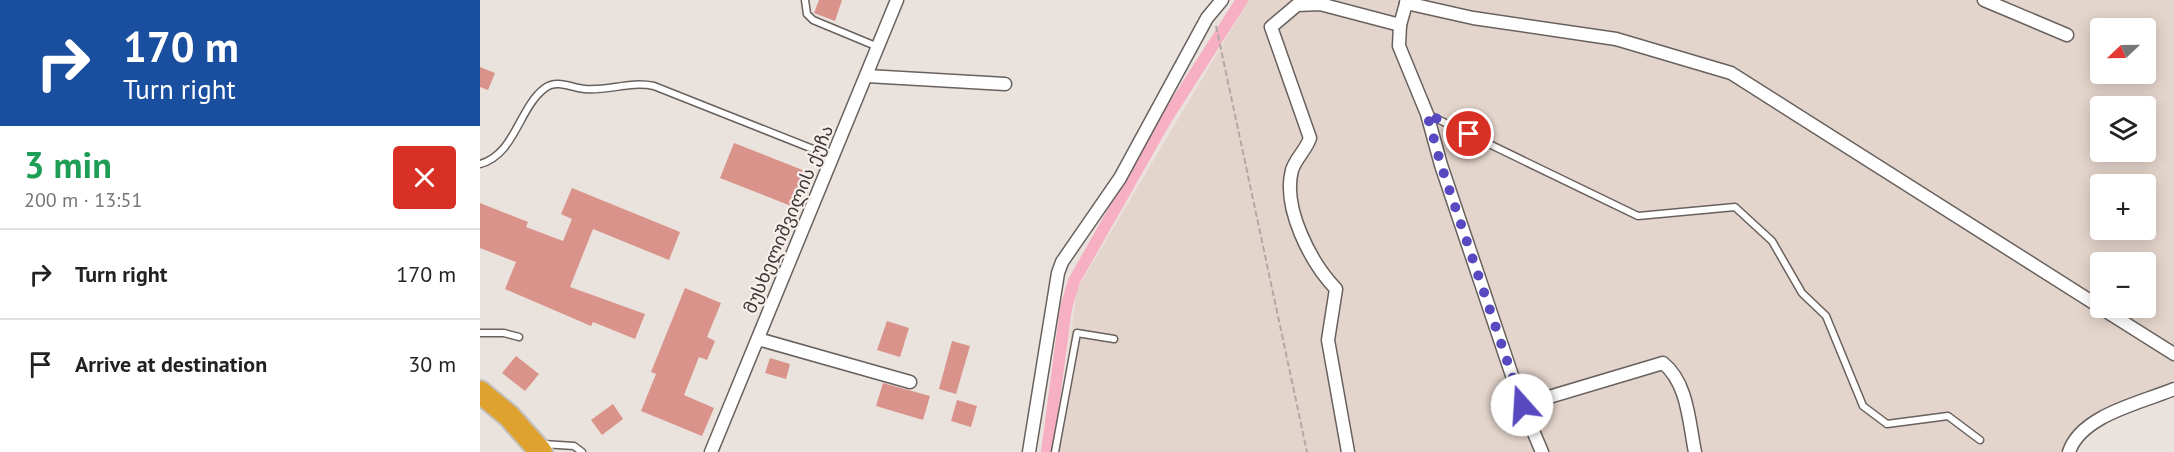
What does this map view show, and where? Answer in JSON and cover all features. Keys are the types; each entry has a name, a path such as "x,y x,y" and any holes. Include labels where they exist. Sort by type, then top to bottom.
{"highway":[{"path":"480,392 509,416 537,448"}],"street":[{"name":"მუსხელიშვილის ქუჩა","path":"711,452 897,0"},
{"path":"1029,452 1062,262 1120,178 1222,0"},
{"path":"1984,0 2067,35"},
{"path":"1542,452 1522,405 1441,165 1427,114 1404,64 1399,46 1400,25 1407,2 1473,18 1616,39 1731,73 2090,301"},
{"path":"1348,452 1328,340 1329,325 1337,297 1336,289 1311,258 1295,217 1291,191 1292,172 1310,138 1271,27 1297,5 1320,4 1400,25"},
{"path":"867,76 1005,84"},
{"path":"2117,318 2174,354"},
{"path":"758,339 910,382"},
{"path":"1522,405 1664,363 1674,371 1682,390 1695,452"},
{"path":"2069,452 2081,430 2096,421 2174,389"}],"lane":[{"path":"806,0 807,14 813,20 879,47"},
{"path":"480,164 499,155 543,90 558,84 584,89 635,83 654,86 834,157"},
{"path":"1427,114 1638,216 1735,207 1772,241 1802,293 1826,316 1863,406 1887,424 1948,416 1980,440"},
{"path":"480,333 504,333 519,338"},
{"path":"1055,452 1077,333 1114,339"},
{"path":"537,448 574,446 582,452"}],"path":[{"path":"1211,20 1226,71 1307,452"}],"shaded area":[{"path":"1249,0 2174,0 2174,379 2086,431 2077,452 1055,452 1077,289"}],"building":[{"path":"819,0 842,0 835,21 814,13"},
{"path":"480,67 495,73 488,90 480,87"},
{"path":"734,143 805,171 791,206 720,178"},
{"path":"572,188 680,232 669,260 593,229 570,287 645,314 635,339 593,322 591,326 505,289 516,262 480,248 480,203 528,222 526,227 563,241 572,219 561,214"},
{"path":"685,288 721,303 707,337 715,341 707,360 699,357 684,395 714,408 702,436 641,411 656,374 651,372"},
{"path":"887,321 909,328 900,357 877,350"},
{"path":"952,341 970,346 956,394 939,389"},
{"path":"516,356 539,374 525,391 502,373"},
{"path":"770,358 790,364 786,379 765,373"},
{"path":"883,383 930,396 923,420 876,406"},
{"path":"957,400 977,406 971,427 951,421"},
{"path":"613,404 623,419 602,435 591,420"}],"waterway":[{"path":"1047,452 1066,308 1074,281 1166,119 1242,0"}],"route":[{"path":"1469,134 1427,114 1441,165 1522,405"}]}
